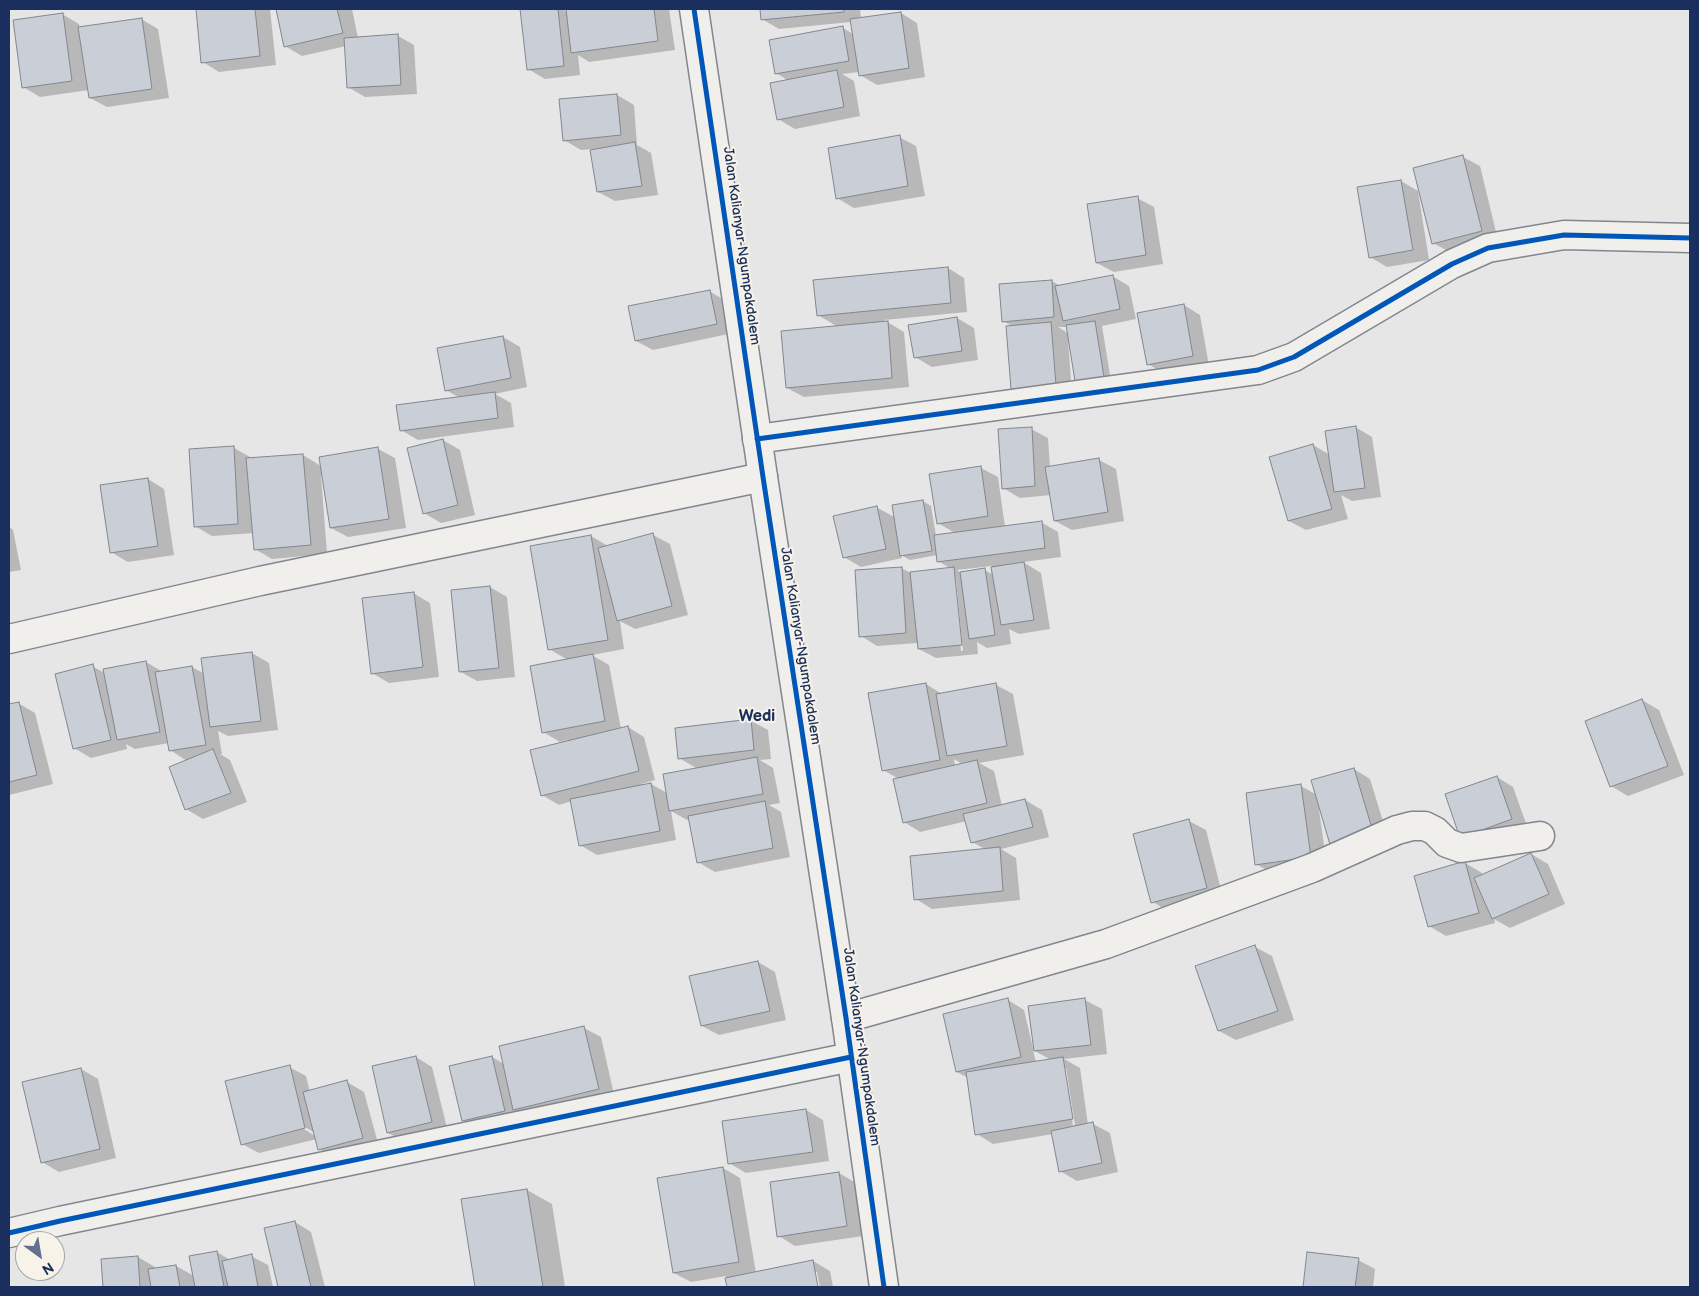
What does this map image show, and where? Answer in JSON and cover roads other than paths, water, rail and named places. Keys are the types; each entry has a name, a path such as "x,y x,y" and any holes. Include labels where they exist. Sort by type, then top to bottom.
{"street":[{"name":"Jalan Kalianyar-Ngumpakdalem","path":"694,9 758,438 762,477 846,1018 884,1287"},
{"path":"758,438 1258,370 1294,357 1452,264 1488,248 1564,235 1690,238"},
{"path":"9,639 260,580 762,477"},
{"path":"846,1018 1106,944 1312,868 1397,830 1412,826 1425,826 1435,831 1447,843 1461,848 1540,836"},
{"path":"9,1233 851,1057"}],"district":[{"name":"Wedi","path":"757,717"}]}
